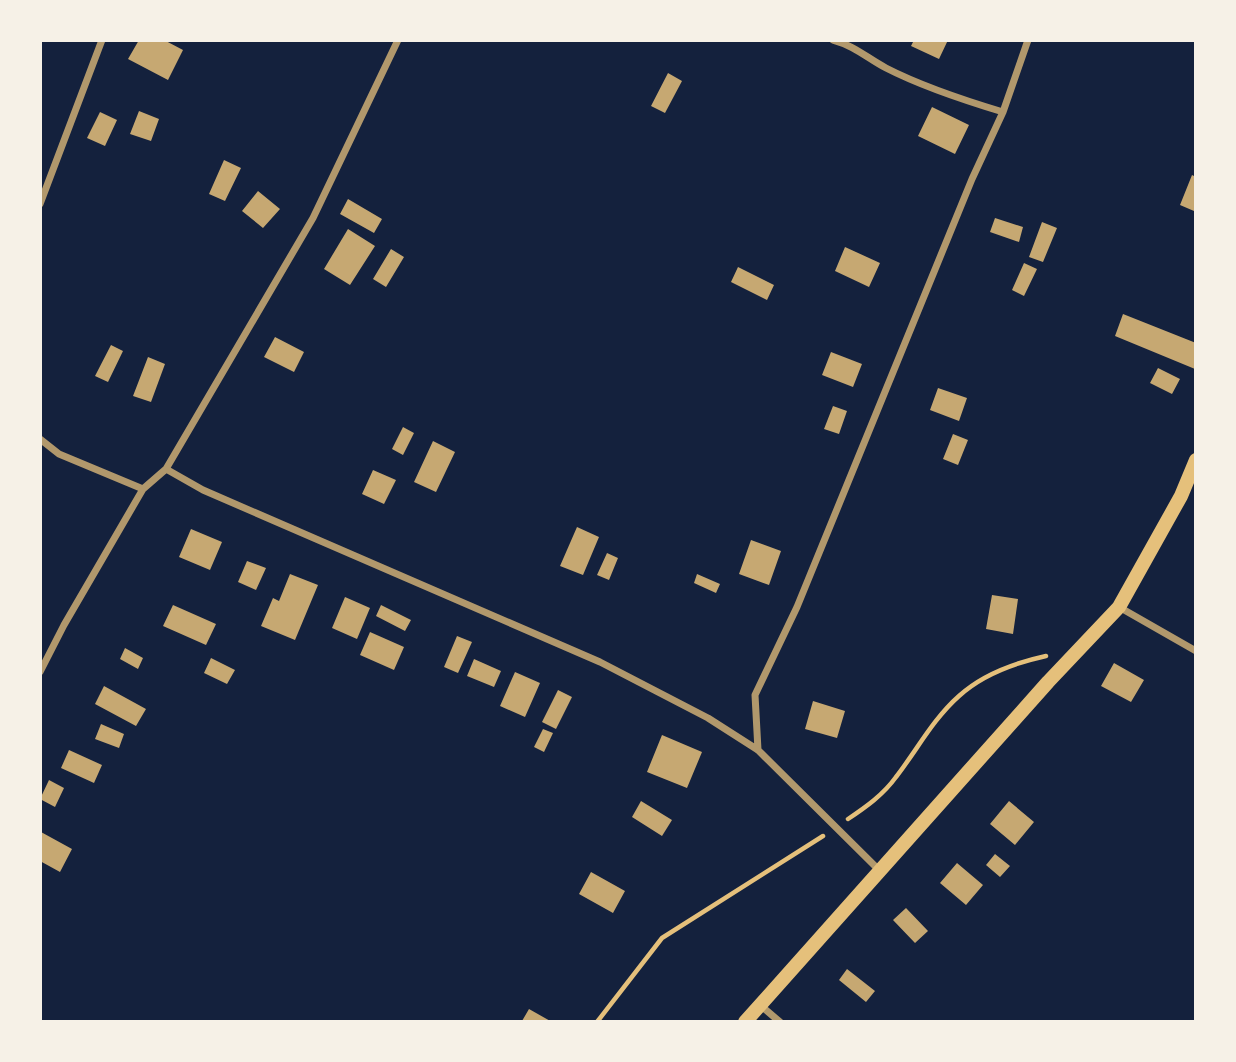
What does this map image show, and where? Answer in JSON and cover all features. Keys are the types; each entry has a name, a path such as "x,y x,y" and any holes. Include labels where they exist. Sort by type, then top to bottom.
{"main road":[{"path":"745,1022 1048,682 1119,607 1181,496 1196,460"}],"street":[{"path":"40,204 102,40"},
{"path":"40,672 64,625 143,489 166,469 313,218 398,40"},
{"path":"833,40 852,45 884,67 941,93 1003,112"},
{"path":"758,750 755,695 797,607 972,179 1003,112 1028,40"},
{"path":"40,439 59,454 143,489"},
{"path":"166,469 203,490 600,662 709,718 758,750 880,871"},
{"path":"1119,607 1196,651"},
{"path":"760,1005 780,1022"}],"building":[{"path":"139,40 164,40 183,50 168,80 128,59"},
{"path":"914,40 948,40 939,59 911,46"},
{"path":"668,73 682,81 665,113 651,106"},
{"path":"932,107 969,125 955,154 918,136"},
{"path":"139,111 159,119 151,141 130,134"},
{"path":"100,112 117,120 105,146 87,138"},
{"path":"224,160 241,168 225,201 209,194"},
{"path":"1192,175 1196,177 1194,211 1180,205"},
{"path":"258,191 280,209 263,228 242,211"},
{"path":"348,199 382,219 374,233 340,214"},
{"path":"995,218 1023,227 1019,242 990,232"},
{"path":"1042,222 1057,228 1043,262 1029,257"},
{"path":"348,229 375,246 350,285 324,269"},
{"path":"845,247 880,263 869,287 835,271"},
{"path":"391,249 404,257 386,287 373,279"},
{"path":"1024,263 1037,269 1024,296 1012,290"},
{"path":"738,267 774,285 767,300 731,282"},
{"path":"1123,314 1196,343 1195,369 1115,336"},
{"path":"275,337 304,352 294,372 264,357"},
{"path":"111,345 123,351 108,382 95,376"},
{"path":"831,352 862,364 853,387 822,375"},
{"path":"148,357 165,364 151,402 133,396"},
{"path":"1158,368 1180,379 1172,394 1150,383"},
{"path":"938,388 967,398 959,421 930,410"},
{"path":"833,406 847,411 839,434 824,429"},
{"path":"403,427 414,433 403,455 392,449"},
{"path":"953,434 968,440 958,465 943,459"},
{"path":"433,441 455,452 436,492 414,482"},
{"path":"373,470 396,480 384,504 362,494"},
{"path":"577,527 599,537 583,575 560,566"},
{"path":"191,529 222,542 210,570 179,557"},
{"path":"751,540 781,551 769,585 739,574"},
{"path":"607,553 618,558 609,580 597,575"},
{"path":"247,561 266,568 256,590 238,582"},
{"path":"290,574 318,585 295,640 261,626 273,598 279,601"},
{"path":"697,574 720,584 716,593 694,583"},
{"path":"992,595 1018,599 1013,634 986,629"},
{"path":"345,597 370,608 357,639 332,628"},
{"path":"173,605 216,624 206,645 163,626"},
{"path":"381,605 411,620 405,631 376,616"},
{"path":"370,632 404,647 394,670 360,655"},
{"path":"457,636 472,642 458,673 444,667"},
{"path":"125,648 143,658 138,669 120,659"},
{"path":"211,658 235,670 227,684 204,673"},
{"path":"474,659 501,671 494,687 467,676"},
{"path":"1114,663 1144,680 1131,702 1101,686"},
{"path":"515,672 540,683 525,717 500,706"},
{"path":"104,686 146,709 136,726 95,704"},
{"path":"558,690 572,697 556,729 542,722"},
{"path":"813,701 845,711 837,738 805,729"},
{"path":"101,724 124,734 119,748 95,739"},
{"path":"543,729 553,733 544,752 534,747"},
{"path":"662,735 702,752 687,788 647,772"},
{"path":"69,750 102,765 94,783 61,768"},
{"path":"49,780 64,788 55,807 40,799"},
{"path":"641,801 672,820 662,836 632,817"},
{"path":"1009,801 1034,822 1015,845 990,824"},
{"path":"41,832 72,849 60,872 40,861"},
{"path":"995,854 1010,866 1000,877 986,865"},
{"path":"957,863 983,885 966,905 940,883"},
{"path":"591,872 625,891 613,913 579,894"},
{"path":"906,908 928,931 915,943 893,920"},
{"path":"847,969 875,991 866,1002 839,980"},
{"path":"529,1009 552,1022 522,1021"}]}
